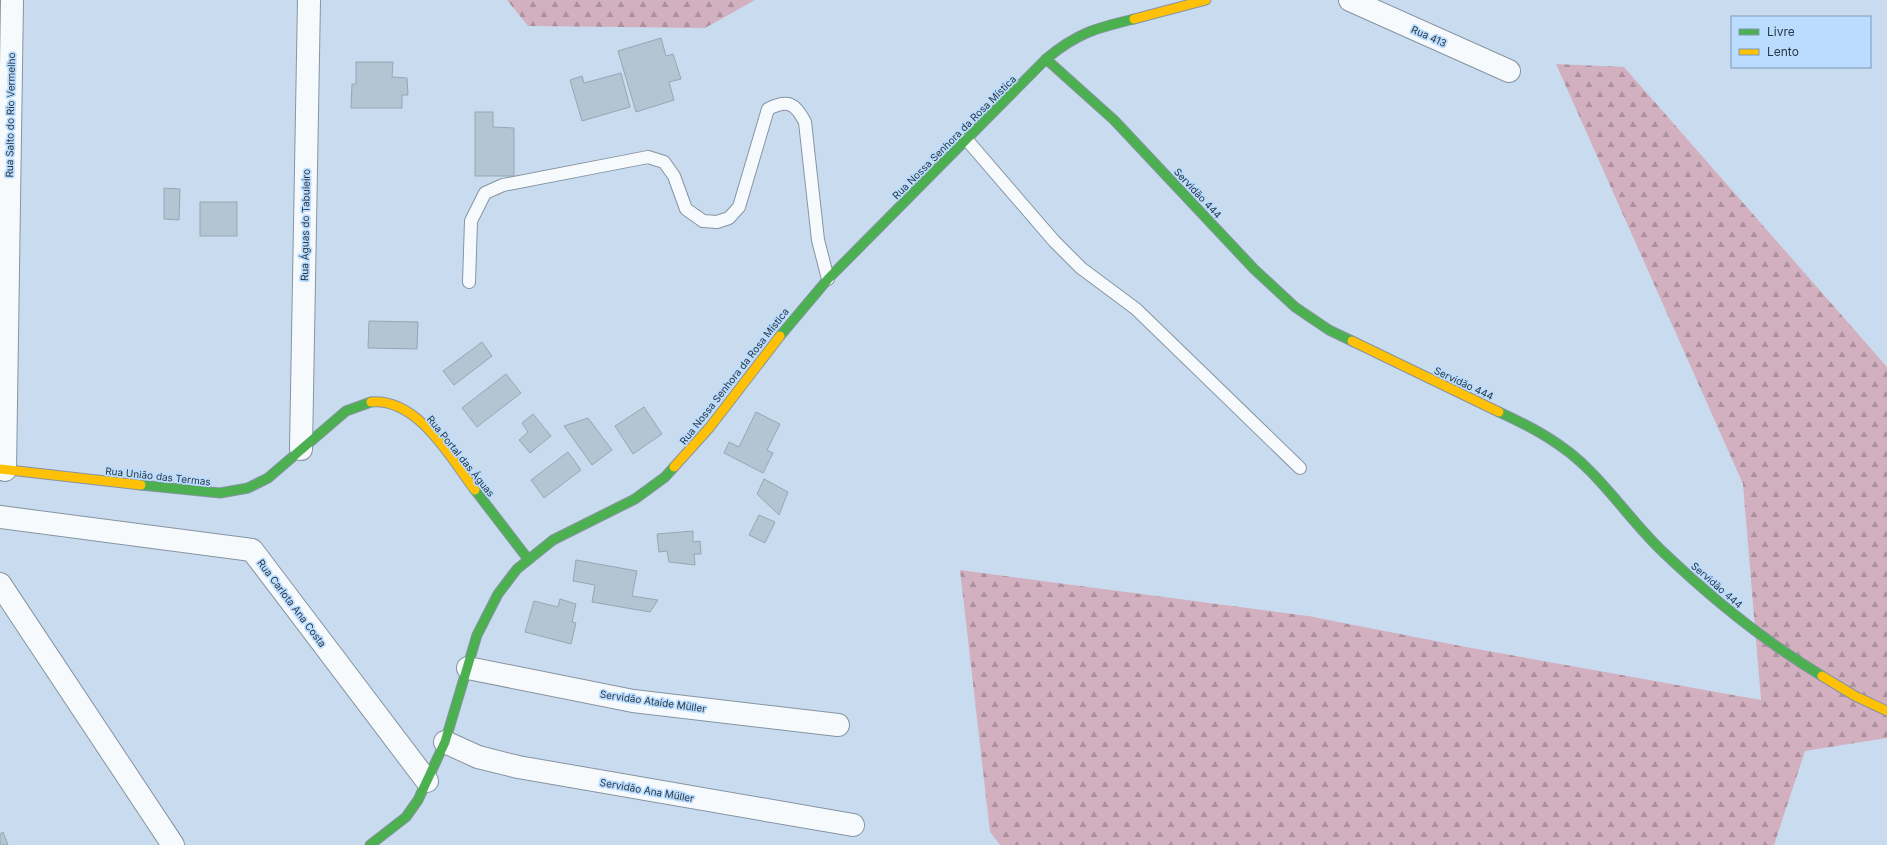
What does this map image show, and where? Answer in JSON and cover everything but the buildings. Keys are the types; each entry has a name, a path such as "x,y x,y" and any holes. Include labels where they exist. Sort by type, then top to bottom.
{"street":[{"name":"Rua Salto do Rio Vermelho","path":"3,469 12,0"},
{"name":"Rua Águas do Tabuleiro","path":"301,449 309,0"},
{"name":"Rua Nossa Senhora da Rosa Mística","path":"370,845 406,817 418,800 445,742 478,635 498,594 508,579 528,559 553,540 635,498 665,477 710,427 792,318 828,279 1046,59 1061,46 1079,35 1098,28 1206,0"},
{"name":"Rua 413","path":"1350,0 1509,71"},
{"name":"Servidão 444","path":"1046,59 1114,120 1254,269 1295,307 1329,330 1527,425 1560,445 1589,470 1662,550 1696,583 1740,620 1817,673 1855,696 1887,711"},
{"name":"Rua Portal das Águas","path":"301,449 338,416 354,407 372,402 398,405 413,416 438,442 528,559"},
{"name":"Rua União das Termas","path":"3,469 225,494 237,492 268,478 301,449"},
{"name":"Rua Carlota Ana Costa","path":"0,517 252,550 427,781"},
{"path":"0,584 173,845"},
{"name":"Servidão Ataíde Müller","path":"468,668 633,700 838,725"},
{"name":"Servidão Ana Müller","path":"445,742 478,757 518,767 853,825"}],"lane":[{"path":"469,282 471,222 485,193 503,185 648,157 664,162 674,176 686,209 703,221 717,222 729,218 740,207 768,109 778,104 789,103 798,109 805,122 818,240 828,279"},
{"path":"967,140 1054,241 1081,268 1136,309 1300,468"}],"green space":[{"path":"507,0 755,0 705,28 528,26"},
{"path":"1556,64 1624,67 1887,367 1887,738 1805,751 1774,845 1000,845 990,832 960,570 1308,616 1466,647 1761,700 1743,484"}],"traffic: fast":[{"path":"780,336 828,279 1046,59 1077,37 1109,25 1134,19"},
{"path":"1046,59 1114,120 1254,269 1295,307 1329,330 1352,341"},
{"path":"141,485 220,493 248,488 268,478 346,411 371,402"},
{"path":"1499,412 1535,430 1569,452 1599,481 1652,541 1719,602 1779,648 1822,676"},
{"path":"370,845 406,817 418,800 445,742 477,635 498,594 517,569 553,540 635,499 665,477 674,467"},
{"path":"475,490 528,559"}],"traffic: slow":[{"path":"1134,19 1206,0"},
{"path":"674,467 710,427 780,336"},
{"path":"1352,341 1499,412"},
{"path":"371,402 388,403 404,409 418,419 444,447 475,490"},
{"path":"0,469 141,485"},
{"path":"1822,676 1855,696 1887,711"}]}
